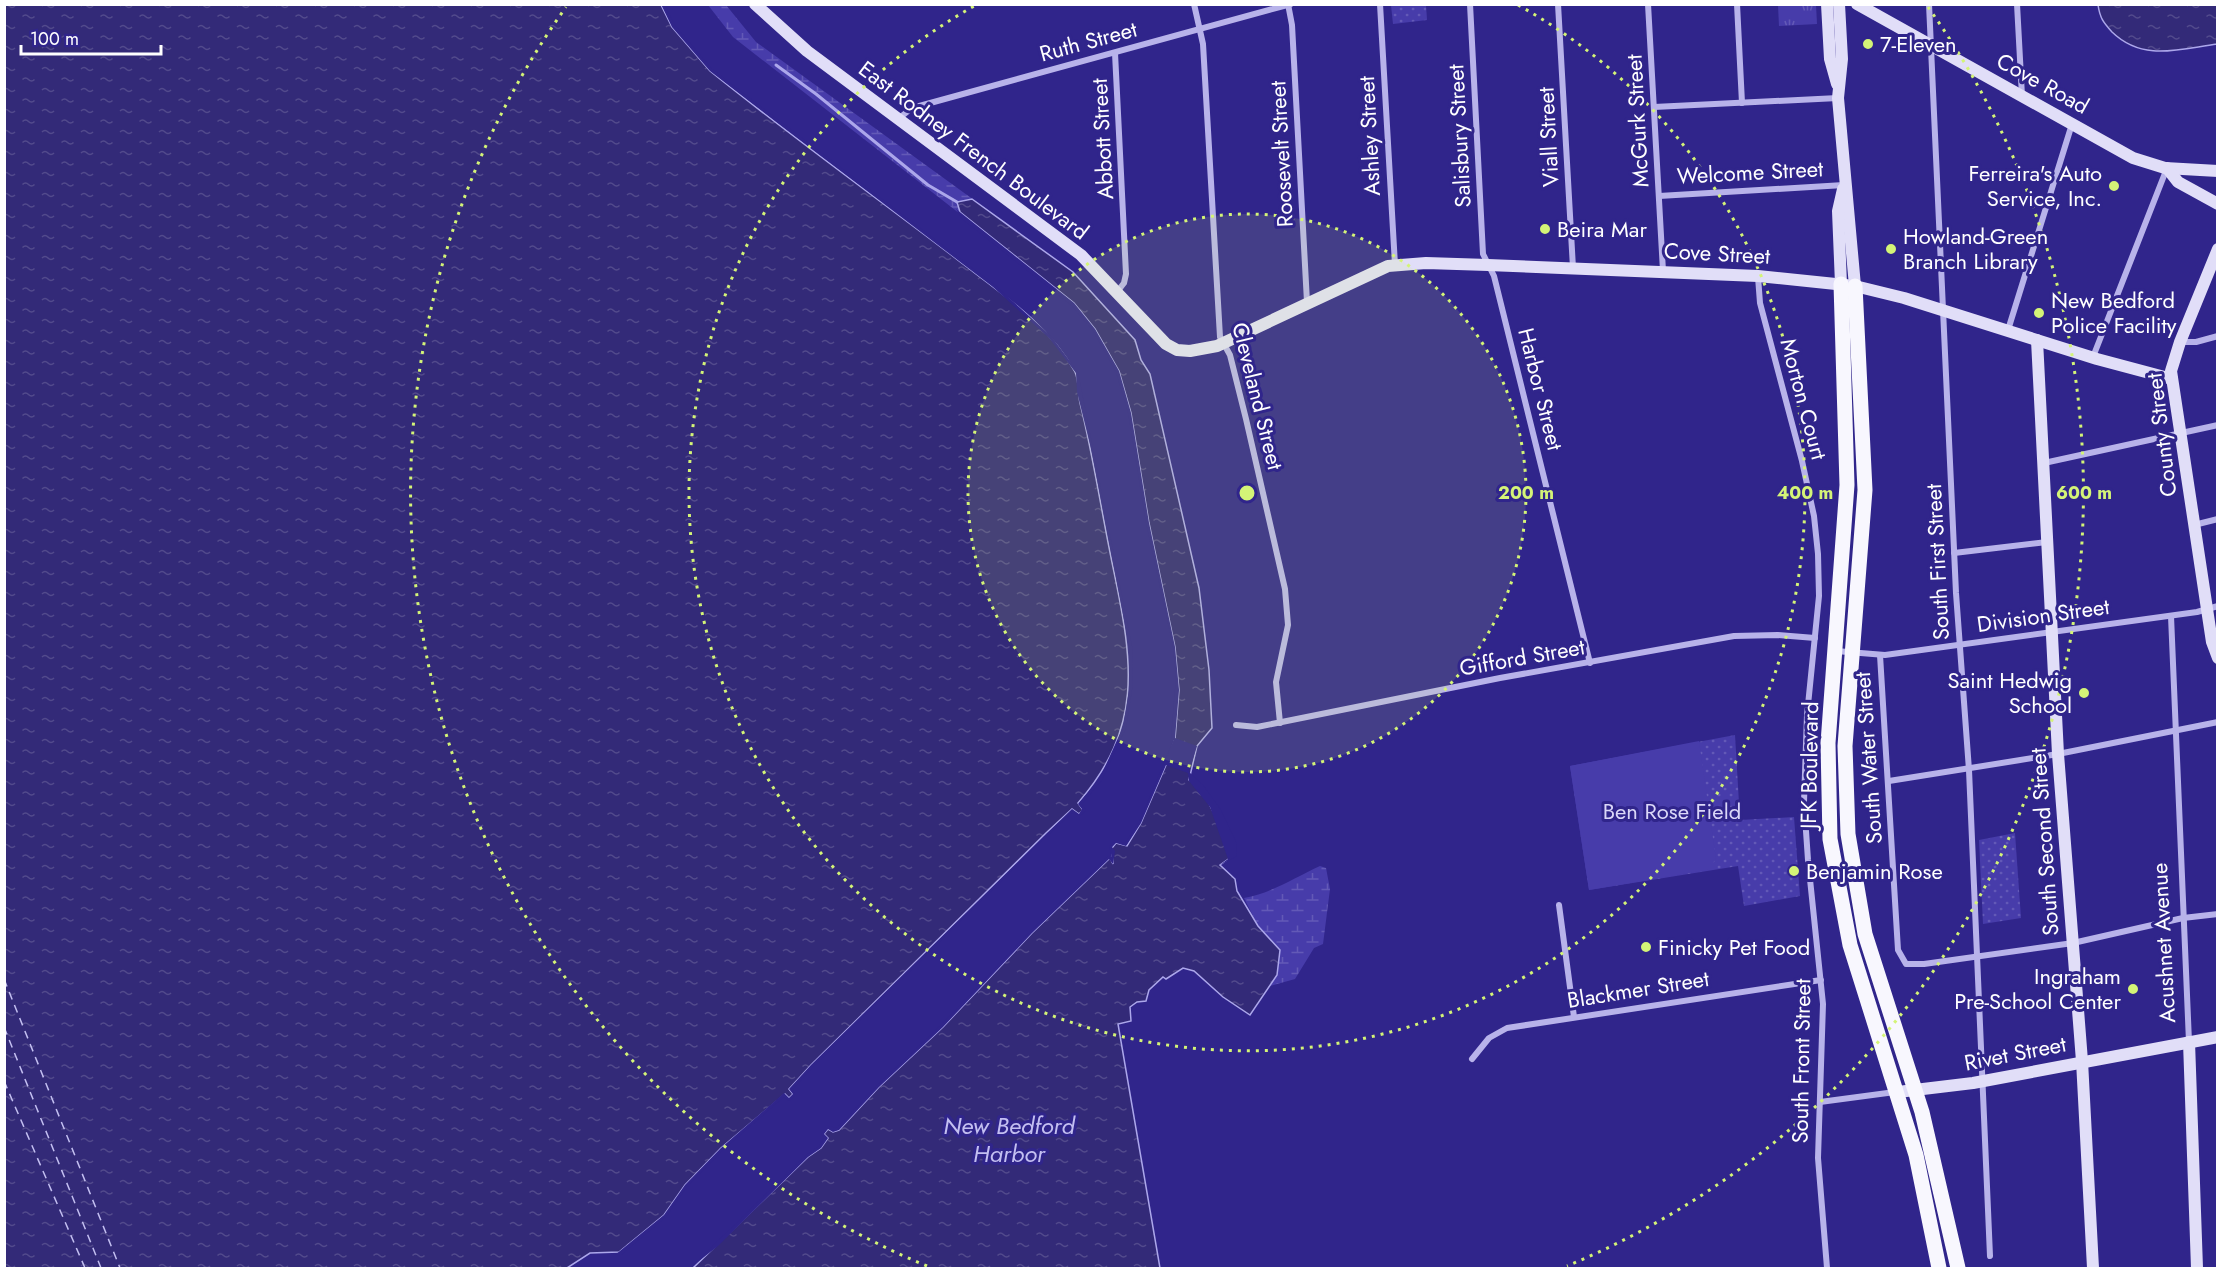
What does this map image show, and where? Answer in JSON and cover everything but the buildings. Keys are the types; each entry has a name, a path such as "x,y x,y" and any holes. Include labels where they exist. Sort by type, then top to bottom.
{"main road":[{"name":"East Rodney French Boulevard","path":"755,4 802,48 1076,251 1160,339"},
{"path":"1827,4 1830,59 1838,93 1844,185 1838,211 1848,285"},
{"path":"1838,93 1842,59 1839,4"},
{"name":"Cove Road","path":"1857,4 2133,158 2167,168 2217,171"},
{"path":"2167,168 2178,182 2217,204"},
{"name":"County Street","path":"2217,249 2172,367 2179,436 2194,525 2212,607 2212,642 2217,658"},
{"name":"Cove Street","path":"1160,339 1173,348 1185,351 1203,350 1221,344 1367,274 1395,265 1488,265 1663,271 1758,276 1848,285 1942,310 2092,357 2172,379"},
{"name":"JFK Boulevard","path":"1848,285 1847,485 1827,765 1833,858 1854,960 1898,1092 1924,1189 1939,1269"},
{"name":"JFK Boulevard","path":"1848,285 1865,459 1864,524 1844,765 1850,856 1869,950 1933,1152 1958,1269"},
{"name":"South Second Street","path":"2037,340 2058,754 2082,1061 2093,1269"},
{"name":"Rivet Street","path":"1898,1092 1983,1080 2217,1037"},
{"name":"Acushnet Avenue","path":"2188,1042 2197,1269"}],"street":[{"name":"Cleveland Street","path":"1194,4 1201,29 1221,344 1230,355 1285,589 1288,625 1276,682 1280,723"},
{"name":"Ashley Street","path":"1380,4 1395,265"},
{"name":"Salisbury Street","path":"1470,4 1483,254 1488,265"},
{"name":"Viall Street","path":"1558,4 1573,268"},
{"name":"McGurk Street","path":"1648,4 1663,271"},
{"path":"1737,4 1742,103"},
{"name":"South First Street","path":"1929,4 1954,553 1969,770 1975,956 1990,1256"},
{"path":"2018,4 2022,96"},
{"name":"Ruth Street","path":"898,119 912,108 1289,5"},
{"name":"Roosevelt Street","path":"1289,5 1307,302"},
{"name":"Abbott Street","path":"1115,52 1126,274 1124,283 1117,292"},
{"path":"1654,107 1742,103 1838,93"},
{"path":"2008,330 2072,123"},
{"path":"2092,357 2167,168"},
{"name":"Welcome Street","path":"1659,196 1844,185"},
{"name":"Harbor Street","path":"1488,265 1497,287 1590,663"},
{"name":"Morton Court","path":"1758,276 1760,303 1802,462 1815,525 1819,575 1815,638"},
{"path":"2180,342 2196,342 2217,336"},
{"path":"2044,463 2179,436 2217,425"},
{"path":"2194,525 2217,519"},
{"path":"1954,553 2048,542"},
{"name":"Division Street","path":"1836,651 1880,655 2171,616 2212,607"},
{"name":"Acushnet Avenue","path":"2171,616 2188,1042"},
{"name":"Gifford Street","path":"1236,725 1257,727 1280,723 1500,678 1734,636 1815,638"},
{"name":"South Front Street","path":"1815,638 1805,741 1804,802 1808,869 1824,1024 1818,1174 1827,1269"},
{"name":"South Water Street","path":"1880,655 1898,950 1906,964 1924,964 1975,956"},
{"path":"1889,781 2058,754 2217,722"},
{"path":"1559,905 1574,1017"},
{"path":"1975,956 2073,943 2183,918 2217,914"},
{"name":"Blackmer Street","path":"1472,1059 1489,1038 1507,1028 1821,980"},
{"name":"Rivet Street","path":"1820,1102 1898,1092"}],"green space":[{"path":"708,5 726,5 756,42 1040,248 997,241 964,217 733,37"},
{"path":"1391,5 1426,5 1427,20 1393,24"},
{"path":"1778,5 1816,5 1817,24 1779,26"},
{"name":"Ben Rose Field","path":"1735,735 1740,820 1794,817 1800,896 1744,906 1738,866 1589,890 1570,766"},
{"name":"Ben Rose Field","path":"1699,741 1716,859 1707,870 1589,890 1570,766"},
{"path":"2015,833 2021,918 1983,924 1979,840"},
{"path":"1320,866 1326,868 1330,889 1323,944 1314,948 1295,979 1270,986 1277,975 1280,949 1258,926 1244,898 1273,889"}],"water":[{"path":"5,5 661,5 672,27 710,71 1019,307 1050,337 1075,372 1121,605 1128,665 1128,694 1123,721 1114,748 1099,775 1078,803 1083,810 1079,814 1072,809 1046,833 811,1065 789,1089 793,1094 789,1098 785,1094 721,1148 685,1185 664,1215 619,1252 590,1253 567,1268 5,1268"},
{"path":"2098,5 2217,5 2217,44 2162,51 2136,47 2112,32 2102,20"},
{"name":"New Bedford Harbor","path":"972,199 1073,272 1135,340 1141,360 1150,374 1199,588 1209,670 1212,728 1197,746 1189,780 1201,787 1234,855 1220,865 1235,879 1237,891 1258,926 1280,950 1277,975 1250,1015 1223,997 1194,971 1183,968 1166,979 1163,977 1149,990 1146,1001 1137,1002 1130,1007 1131,1021 1118,1024 1160,1268 693,1268 808,1157 821,1148 828,1138 824,1134 828,1129 833,1132 839,1130 879,1087 943,1027 1032,933 1110,858 1113,864 1112,848 1116,843 1127,846 1141,823 1175,739 1179,690 1175,647 1149,523 1131,413 1119,371 1095,329 1074,303 960,212 957,202"}],"pier":[{"path":"661,4 664,4 675,25 712,69 995,285 1051,336 1078,372 1132,646 1133,684 1126,728 1102,780 1082,804 1086,810 1081,816 1072,813 1048,835 813,1067 793,1089 795,1096 789,1101 784,1097 723,1150 687,1187 666,1217 621,1255 615,1255 664,1215 685,1185 721,1148 784,1093 789,1098 793,1094 789,1089 811,1065 1072,809 1079,814 1082,809 1078,804 1100,778 1123,727 1130,684 1129,646 1091,448 1077,392 1076,373 1049,338 993,287 710,71 672,27"},
{"path":"956,209 1074,303 1095,329 1119,371 1131,413 1149,523 1175,647 1179,690 1175,738 1197,746 1189,772 1203,785 1221,810 1236,842 1237,856 1220,865 1228,859 1210,807 1189,781 1188,773 1166,765 1141,823 1126,846 1116,843 1112,847 1115,851 1113,864 1109,859 1032,933 943,1027 879,1087 839,1130 833,1132 828,1129 824,1134 828,1138 821,1148 808,1157 718,1246 690,1268 806,1155 819,1146 824,1138 821,1134 829,1126 837,1128 877,1085 941,1025 1030,931 1108,856 1112,857 1109,846 1116,840 1125,843 1139,822 1174,739 1171,739 1176,677 1173,647 1146,523 1128,413 1116,372 1093,331 1072,306 962,219"}],"waterway":[{"path":"776,65 816,94 928,185 957,202"}],"ferry route":[{"path":"4,979 120,1268"},
{"path":"4,1027 101,1268"},
{"path":"4,1081 85,1268"}],"place":[{"name":"7-Eleven","path":"1868,44"},
{"name":"Ferreira's Auto Service, Inc.","path":"2114,186"},
{"name":"Beira Mar","path":"1545,229"},
{"name":"Howland-Green Branch Library","path":"1891,249"},
{"name":"New Bedford Police Facility","path":"2039,313"},
{"name":"Saint Hedwig School","path":"2084,693"},
{"name":"Benjamin Rose","path":"1794,871"},
{"name":"Finicky Pet Food","path":"1646,947"},
{"name":"Ingraham Pre-School Center","path":"2133,989"}]}
